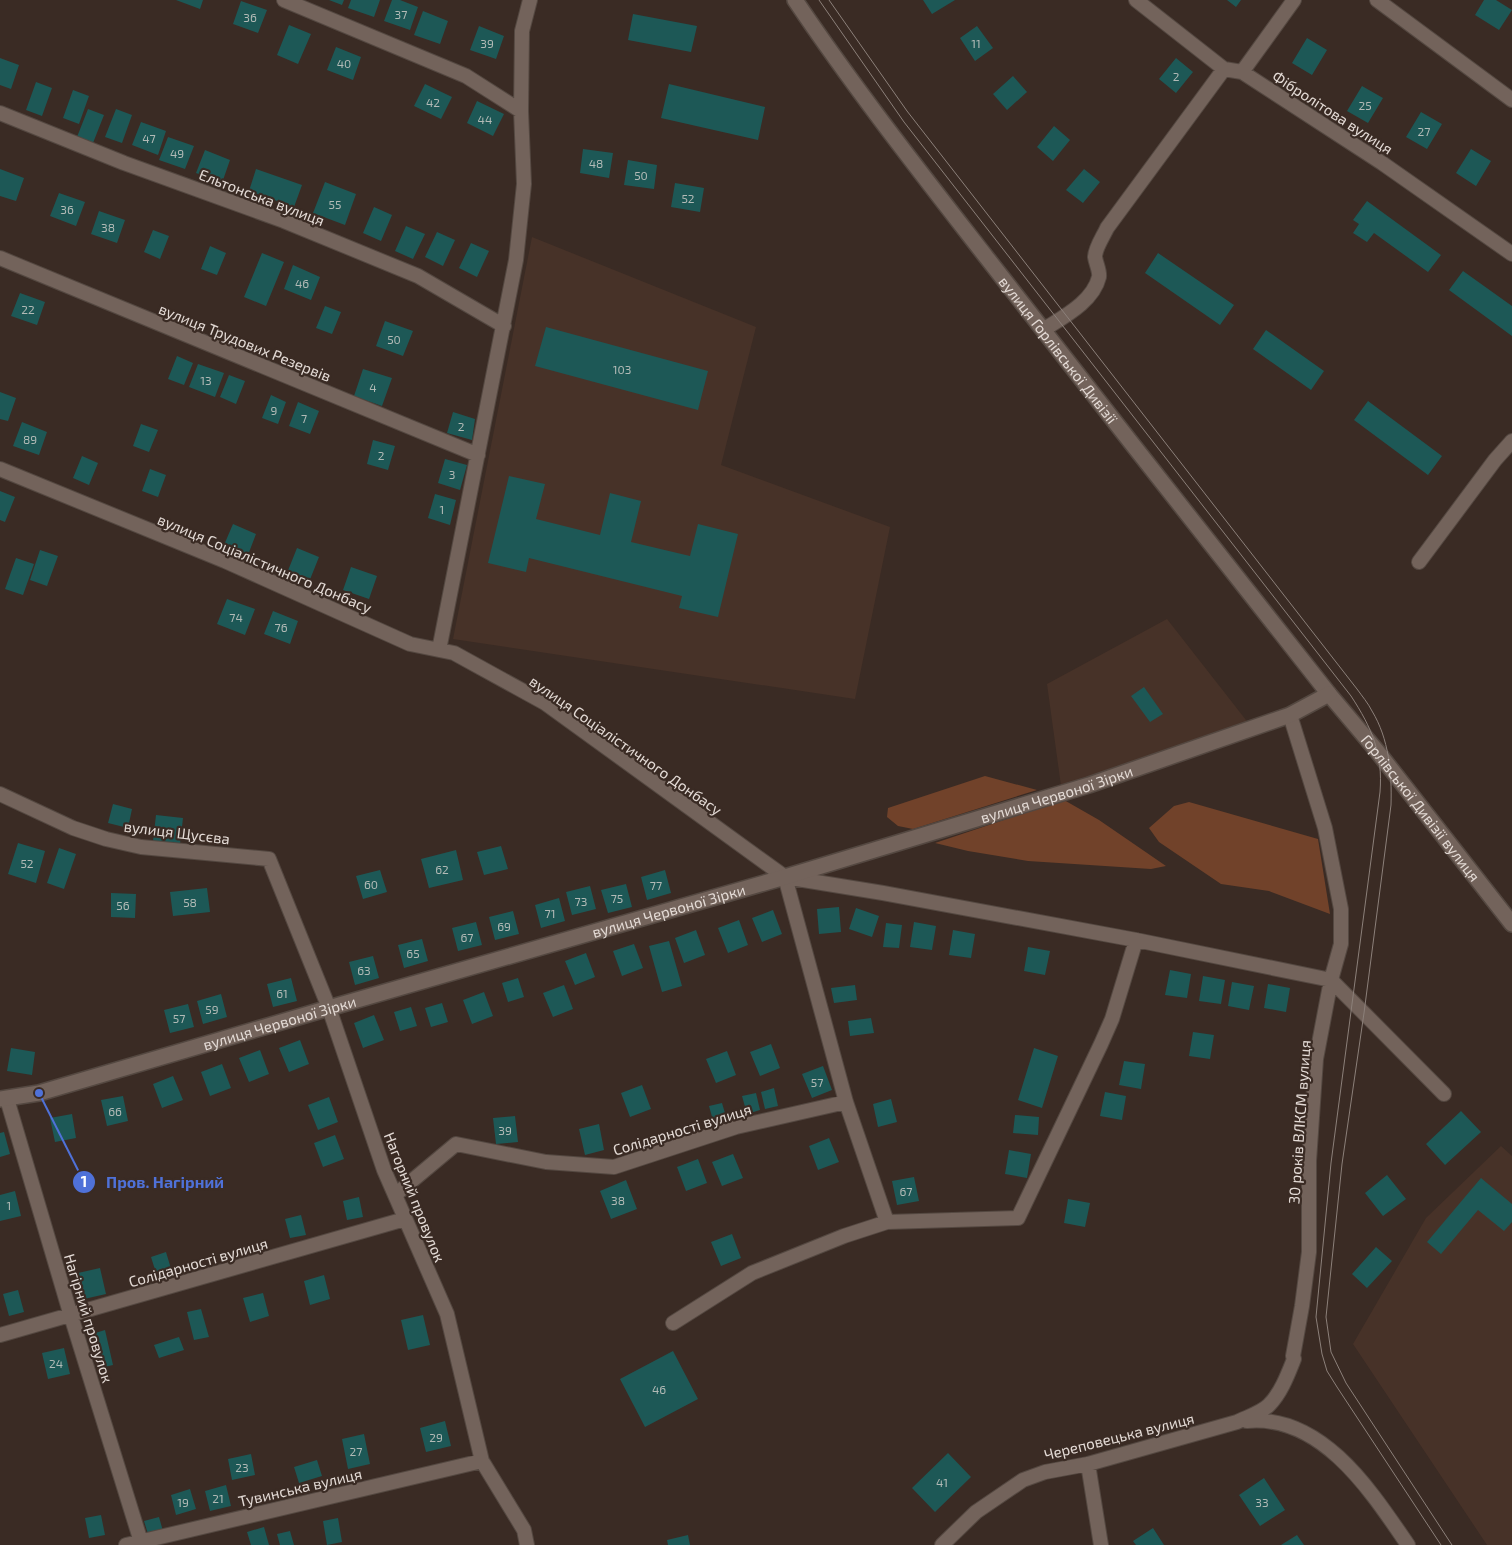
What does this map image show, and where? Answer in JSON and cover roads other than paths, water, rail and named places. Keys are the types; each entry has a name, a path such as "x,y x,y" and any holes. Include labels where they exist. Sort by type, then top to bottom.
{"street":[{"path":"284,0 466,76 521,111"},
{"path":"439,650 516,260 524,184 521,111 522,31 530,0"},
{"name":"вулиця Горлівської Дивізії","path":"795,0 826,47 872,109 1042,330 1329,694"},
{"name":"Фібролітова вулиця","path":"1136,0 1224,69 1242,72 1382,163 1512,254"},
{"path":"1242,72 1294,0"},
{"path":"1377,0 1512,100"},
{"path":"1042,330 1085,301 1093,290 1100,275 1095,256 1099,242 1107,228 1224,69"},
{"name":"Ельтонська вулиця","path":"0,114 124,163 284,221 409,273 504,326"},
{"name":"вулиця Трудових Резервів","path":"0,258 478,455"},
{"path":"1419,562 1495,460 1512,441"},
{"name":"вулиця Соціалістичного Донбасу","path":"0,469 225,561 410,644 454,653 545,704 785,877"},
{"name":"вулиця Червоної Зірки","path":"3,1099 39,1093 785,877 1089,785 1290,715 1329,694"},
{"name":"Горлівської Дивізії вулиця","path":"1329,694 1377,751 1512,924"},
{"name":"30 років ВЛКСМ вулиця","path":"1290,715 1325,828 1341,909 1341,944 1331,980 1316,1059 1309,1161 1309,1252 1294,1358"},
{"name":"вулиця Щусєва","path":"0,794 73,828 106,839 140,847 269,860"},
{"name":"Нагорний провулок","path":"269,860 329,1008 384,1170 447,1314 482,1462 524,1530 527,1545"},
{"path":"887,1222 846,1102 785,877 883,893 1136,940 1331,980 1444,1094"},
{"path":"673,1322 752,1273 844,1236 887,1222 1018,1218 1112,1019 1136,940"},
{"name":"Нагірний провулок","path":"3,1099 142,1543"},
{"name":"Солідарності вулиця","path":"395,1195 456,1144 546,1162 614,1168 736,1127 846,1102"},
{"name":"Солідарності вулиця","path":"0,1335 406,1219"},
{"name":"Череповецька вулиця","path":"942,1545 976,1512 1023,1480 1045,1472 1088,1464 1237,1422 1256,1414 1269,1405 1278,1394 1294,1358"},
{"path":"1237,1422 1264,1420 1282,1424 1317,1441 1356,1474 1374,1496 1408,1545"},
{"name":"Тувинська вулиця","path":"126,1545 142,1543 482,1462"},
{"path":"1088,1464 1101,1545"}],"tram line":[{"path":"819,0 904,122 1351,696 1370,730 1380,765 1380,792 1331,1163 1316,1317 1322,1354 1327,1371 1441,1545"},
{"path":"829,0 907,111 1357,689 1378,722 1388,756 1391,805 1342,1164 1326,1317 1331,1352 1346,1383 1452,1545"}],"place":[{"name":"Пров. Нагірний","path":"39,1093"}]}
